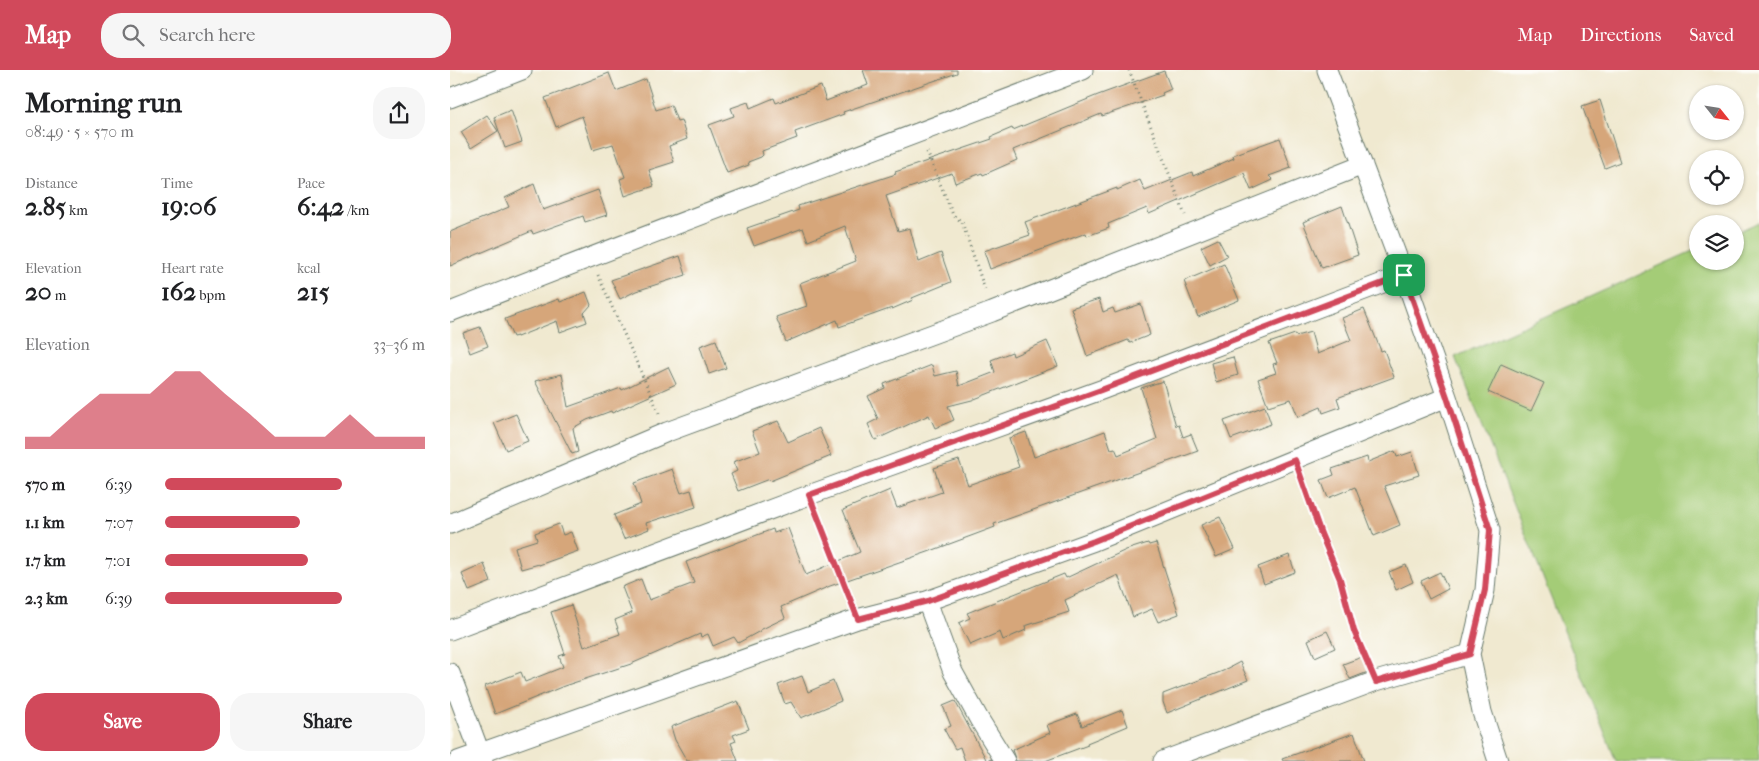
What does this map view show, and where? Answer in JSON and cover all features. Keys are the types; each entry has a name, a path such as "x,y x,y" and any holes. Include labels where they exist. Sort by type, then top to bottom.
{"street":[{"path":"450,98 522,70"},
{"path":"450,312 590,256 1083,70"},
{"path":"1327,70 1404,275 1447,397 1490,530 1485,590 1470,654 1482,712 1498,761"},
{"path":"450,524 667,432 992,312 1363,165"},
{"path":"450,630 809,495 1101,390 1404,275"},
{"path":"458,761 481,757 858,619 928,601 1094,541 1447,397"},
{"path":"928,601 953,672 1005,761"},
{"path":"1164,761 1376,682 1470,654"},
{"path":"450,673 481,757"}],"path":[{"path":"1129,70 1192,234"},
{"path":"919,133 953,215 962,222 992,312"},
{"path":"590,256 667,432"},
{"path":"1295,460 1321,534 1340,579 1354,631 1376,682"},
{"path":"809,495 858,619"}],"green space":[{"path":"1759,222 1759,761 1616,761 1455,357 1689,253 1689,270 1744,270 1744,229"}],"building":[{"path":"863,70 957,70 957,73 843,112 844,114 795,132 797,138 762,151 763,155 748,162 749,165 727,173 709,125 734,116 731,108 748,102 750,108 774,98 776,103 821,86 826,101 868,85"},
{"path":"1164,71 1171,89 1162,93 1163,95 1102,116 1101,114 1013,150 1017,160 983,175 982,173 955,183 952,173 886,196 898,231 910,228 919,262 941,253 951,282 912,298 913,300 892,309 839,327 837,320 786,342 776,317 807,306 800,283 856,261 845,226 808,241 803,228 754,246 747,228 799,210 798,206 896,174 895,172 992,139 991,137 1012,128 1013,130 1098,95"},
{"path":"609,73 616,91 646,79 656,110 671,105 677,121 681,120 687,139 669,146 674,162 649,170 654,186 625,196 620,179 625,177 613,144 593,150 582,116 556,127 545,98"},
{"path":"1600,100 1620,162 1605,168 1582,106"},
{"path":"511,110 522,142 505,148 494,117"},
{"path":"487,115 498,131 471,148 461,132"},
{"path":"1280,138 1291,168 1269,176 1273,180 1251,190 1244,173 1149,214 1147,208 1108,224 1109,228 1087,236 1086,233 990,269 984,251 1030,235 1025,222 1117,188 1117,190 1140,180 1145,191 1192,172 1193,176 1234,158 1233,155"},
{"path":"534,184 543,210 598,190 607,215 585,222 583,216 533,234 532,231 450,266 450,232 509,207 505,198"},
{"path":"1342,206 1358,255 1322,268 1303,222"},
{"path":"1218,239 1227,256 1210,265 1201,247"},
{"path":"680,256 686,275 636,291 620,299 611,280"},
{"path":"1224,264 1239,300 1198,317 1184,281"},
{"path":"586,292 591,305 584,313 587,322 560,332 557,321 513,337 505,319 559,299 560,302"},
{"path":"1099,299 1103,312 1113,308 1115,313 1141,304 1150,335 1130,343 1128,340 1087,356 1071,308"},
{"path":"1364,309 1381,351 1384,350 1394,377 1337,398 1340,407 1323,413 1321,407 1298,417 1291,399 1268,406 1258,379 1276,373 1273,364 1277,363 1269,343 1295,334 1296,336 1311,332 1317,354 1351,340 1342,318"},
{"path":"480,327 488,346 470,353 463,333"},
{"path":"716,340 726,368 709,374 700,346"},
{"path":"1047,341 1058,366 972,400 948,406 954,420 935,428 929,415 875,440 868,424 878,419 868,396 885,388 884,384 932,365 935,376 956,371 959,386 995,372 991,360 1012,352 1013,356"},
{"path":"1233,357 1238,375 1216,382 1211,363"},
{"path":"1501,364 1544,383 1531,411 1488,392"},
{"path":"668,367 676,384 612,413 611,411 587,420 573,428 578,452 572,454 535,381 562,374 568,407 621,388 622,390"},
{"path":"1163,381 1176,426 1179,425 1183,437 1191,434 1198,451 994,524 995,527 928,552 830,586 781,607 785,618 738,643 734,637 713,646 708,634 701,637 700,634 631,664 564,686 495,714 485,686 521,672 525,682 563,667 559,656 565,654 551,612 571,605 584,647 620,634 615,620 632,613 622,587 641,579 649,600 694,583 686,562 773,529 774,533 788,528 806,575 860,552 843,510 890,490 897,508 942,492 934,468 959,460 968,485 1019,467 1009,438 1026,432 1034,457 1105,431 1111,449 1115,448 1118,455 1157,439 1141,388"},
{"path":"1265,406 1271,424 1231,439 1224,421"},
{"path":"516,414 528,441 506,450 494,423"},
{"path":"778,421 788,442 819,428 831,456 770,481 769,479 738,491 731,474 737,471 733,462 760,452 752,431"},
{"path":"1395,451 1397,457 1412,452 1419,475 1384,486 1400,525 1374,536 1355,487 1328,498 1321,480 1334,475 1332,469 1367,457 1368,462"},
{"path":"672,469 681,493 691,490 696,507 646,523 649,529 624,539 614,515 641,504 634,483"},
{"path":"1220,517 1235,549 1216,557 1201,525"},
{"path":"559,524 563,535 571,532 578,551 539,565 521,569 515,547 537,540 535,533"},
{"path":"1148,543 1149,545 1156,543 1179,614 1158,622 1152,609 1133,617 1118,575 1065,600 1069,612 1025,626 1026,630 1003,640 1000,632 970,645 959,623 970,618 967,613 1064,574 1066,578 1126,550"},
{"path":"1289,555 1295,572 1264,584 1258,567"},
{"path":"484,564 491,582 469,591 462,574"},
{"path":"1406,565 1413,582 1396,590 1389,572"},
{"path":"1440,572 1448,589 1429,599 1421,581"},
{"path":"1327,631 1335,648 1315,657 1308,640"},
{"path":"1362,657 1368,672 1350,679 1343,664"},
{"path":"1240,662 1248,680 1167,713 1163,702 1163,694 1223,671"},
{"path":"802,676 808,692 833,681 841,701 801,718 791,702 785,704 778,685"},
{"path":"738,701 749,729 733,735 736,741 731,743 738,761 687,761 675,740 671,727"},
{"path":"955,701 987,761 965,761 960,747 955,749 944,729 951,726 943,706"},
{"path":"1122,710 1128,726 1087,743 1088,745 1045,761 1016,761 1012,750 1050,733 1047,725 1077,714 1082,726"},
{"path":"1354,733 1364,761 1283,761 1282,759"}],"route":[{"path":"1404,275 1447,397 1490,530 1485,590 1470,654 1376,682 1354,631 1340,579 1321,534 1295,460 1094,541 928,601 858,619 809,495 1101,390 1404,275"}]}
